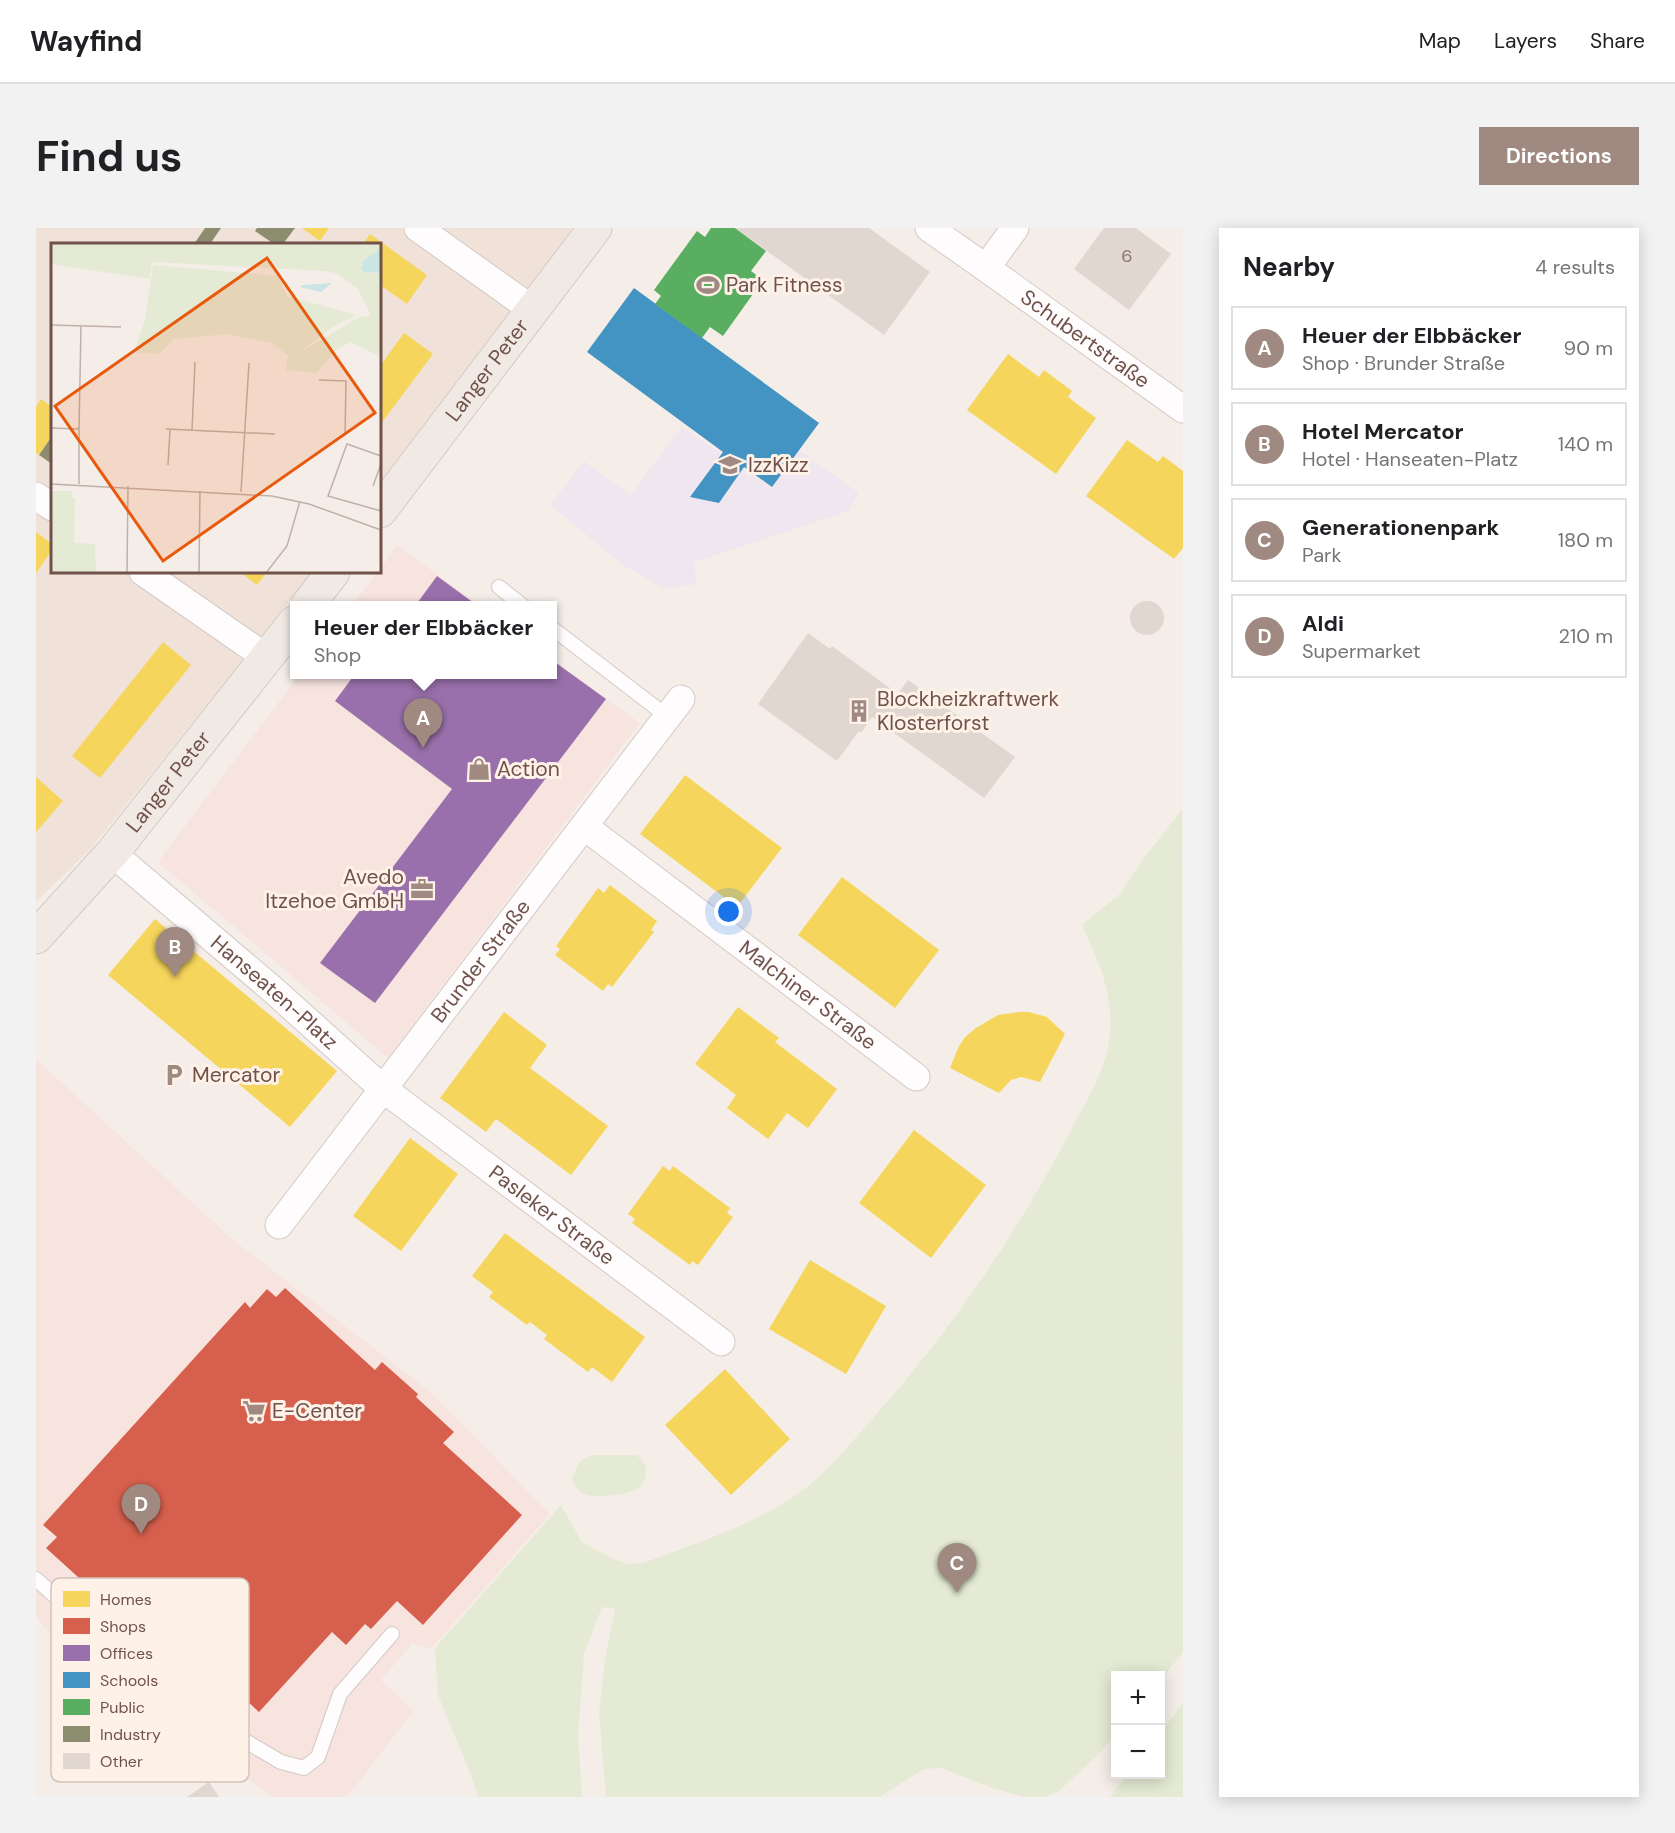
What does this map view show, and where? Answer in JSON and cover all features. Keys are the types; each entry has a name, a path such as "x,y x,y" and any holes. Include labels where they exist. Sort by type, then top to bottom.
{"main road":[{"name":"Langer Peter","path":"381,510 596,228"},
{"path":"311,601 332,573"},
{"name":"Langer Peter","path":"36,938 112,853 290,628"}],"street":[{"path":"418,228 534,310"},
{"name":"Schubertstraße","path":"929,228 1183,409"},
{"path":"986,268 1015,228"},
{"path":"36,496 51,506"},
{"path":"144,573 267,658"},
{"name":"Brunder Straße","path":"279,1225 675,708"},
{"name":"Malchiner Straße","path":"585,827 916,1077"},
{"name":"Hanseaten-Platz","path":"112,853 272,989 382,1088"},
{"name":"Pasleker Straße","path":"382,1088 721,1342"}],"lane":[{"path":"499,587 517,601"},
{"path":"557,631 675,708"},
{"path":"36,1579 51,1592"},
{"path":"249,1743 281,1762 304,1768 318,1757 340,1694 392,1634"}],"shaded area":[{"path":"36,228 573,228 381,488 381,243 51,243 51,573 312,573 89,851 36,902"},
{"path":"682,427 771,487 799,450 859,493 849,511 694,562 697,584 664,589 623,565 550,505 584,461 630,495"},
{"path":"397,545 474,601 356,601 376,573 381,573 381,568"},
{"path":"557,663 640,723 388,1058 158,862 296,679 557,679"},
{"path":"36,1059 232,1239 432,1393 550,1514 431,1649 412,1644 381,1680 414,1711 347,1797 273,1797 249,1779 249,1578 51,1578 51,1633 43,1627 36,1615"}],"green space":[{"path":"1182,809 1183,1652 1165,1675 1165,1671 1111,1671 1111,1740 1059,1791 1045,1797 1025,1797 992,1788 941,1768 923,1769 880,1797 606,1797 599,1712 605,1659 615,1609 602,1607 584,1654 578,1736 582,1797 478,1797 438,1695 435,1648 561,1505 582,1542 611,1558 628,1564 643,1563 722,1534 779,1506 816,1480 851,1444 925,1356 978,1284 1027,1208 1086,1101 1107,1052 1110,1018 1106,986 1082,925 1120,894 1141,862"},
{"path":"592,1455 637,1455 646,1466 644,1480 637,1489 626,1493 600,1496 583,1493 575,1486 572,1479 579,1462"},
{"path":"1183,1703 1183,1797 1110,1797 1124,1779 1165,1779 1165,1727"}],"building: Homes":[{"path":"302,228 329,228 320,241"},
{"path":"370,234 427,275 407,304 381,286 381,243 364,243"},
{"path":"404,333 433,354 381,424 381,365"},
{"path":"1008,354 1039,377 1044,370 1072,391 1068,397 1096,418 1056,474 967,410"},
{"path":"41,399 51,406 51,437 39,455 36,453 36,407"},
{"path":"1127,440 1158,462 1163,456 1183,471 1183,548 1174,559 1086,496"},
{"path":"36,532 51,543 51,551 36,573"},
{"path":"241,573 266,573 257,585"},
{"path":"163,642 191,665 100,778 72,756"},
{"path":"685,775 782,848 737,907 640,834"},
{"path":"36,777 63,801 36,832"},
{"path":"842,877 939,950 895,1008 798,935"},
{"path":"610,885 657,921 651,930 654,932 612,987 608,984 603,991 555,955 560,949 556,946 598,888 604,893"},
{"path":"155,919 337,1071 290,1127 108,975"},
{"path":"738,1007 779,1038 775,1042 837,1089 808,1128 787,1113 768,1139 727,1108 736,1095 695,1064"},
{"path":"504,1012 547,1045 530,1068 608,1126 571,1175 496,1119 486,1132 440,1098"},
{"path":"1020,1012 1047,1017 1065,1034 1040,1082 1021,1077 1011,1080 999,1093 950,1068 965,1037 976,1028 998,1015"},
{"path":"914,1130 986,1185 931,1258 859,1203"},
{"path":"410,1138 458,1174 401,1251 353,1216"},
{"path":"663,1166 670,1171 673,1166 730,1208 727,1213 733,1217 698,1265 692,1261 690,1265 632,1223 635,1219 628,1214"},
{"path":"505,1233 645,1337 612,1382 592,1367 588,1372 544,1339 547,1335 530,1322 527,1325 489,1297 493,1292 472,1276"},
{"path":"810,1260 886,1306 846,1374 769,1329"},
{"path":"725,1369 790,1439 731,1495 665,1425"}],"building: Shops":[{"path":"285,1288 375,1370 382,1362 418,1394 416,1397 454,1432 443,1443 522,1515 423,1625 397,1601 371,1629 365,1624 346,1645 332,1632 259,1712 249,1703 249,1578 79,1578 46,1548 57,1537 43,1525 245,1302 250,1308 267,1289 276,1297"}],"building: Offices":[{"path":"437,576 471,601 419,601"},
{"path":"557,664 606,699 375,1003 320,963 452,789 335,701 351,679 557,679"}],"building: Schools":[{"path":"634,288 819,423 772,487 744,467 719,503 690,497 723,452 587,352"}],"building: Public":[{"name":"Park Fitness","path":"711,228 735,228 766,251 751,271 763,280 723,336 710,327 702,338 655,304 661,296 654,290 697,231 705,237"}],"building: Industry":[{"path":"205,228 221,228 211,243 195,243"},
{"path":"257,228 295,228 284,243 273,243 255,231"},
{"path":"51,437 51,463 39,455"}],"building: Other":[{"path":"735,228 869,228 930,272 884,335"},
{"path":"1104,228 1136,228 1171,254 1129,310 1074,269"},
{"path":"1147,601 1159,606 1164,618 1159,630 1147,635 1135,630 1130,618 1135,606"},
{"name":"Blockheizkraftwerk Klosterforst","path":"808,633 830,649 832,646 898,694 908,680 1015,757 984,798 872,717 837,761 758,704"},
{"path":"209,1782 219,1797 187,1797"}],"place":[{"name":"Park Fitness","path":"708,285"},
{"name":"IzzKizz","path":"730,465"},
{"name":"Blockheizkraftwerk Klosterforst","path":"859,711"},
{"name":"Heuer der Elbbäcker","path":"423,748"},
{"name":"Action","path":"479,769"},
{"name":"Avedo Itzehoe GmbH","path":"422,889"},
{"name":"Hotel Mercator","path":"175,977"},
{"name":"Mercator","path":"174,1075"},
{"name":"E-Center","path":"254,1411"},
{"name":"Aldi","path":"141,1534"},
{"name":"Generationenpark","path":"957,1593"}]}
